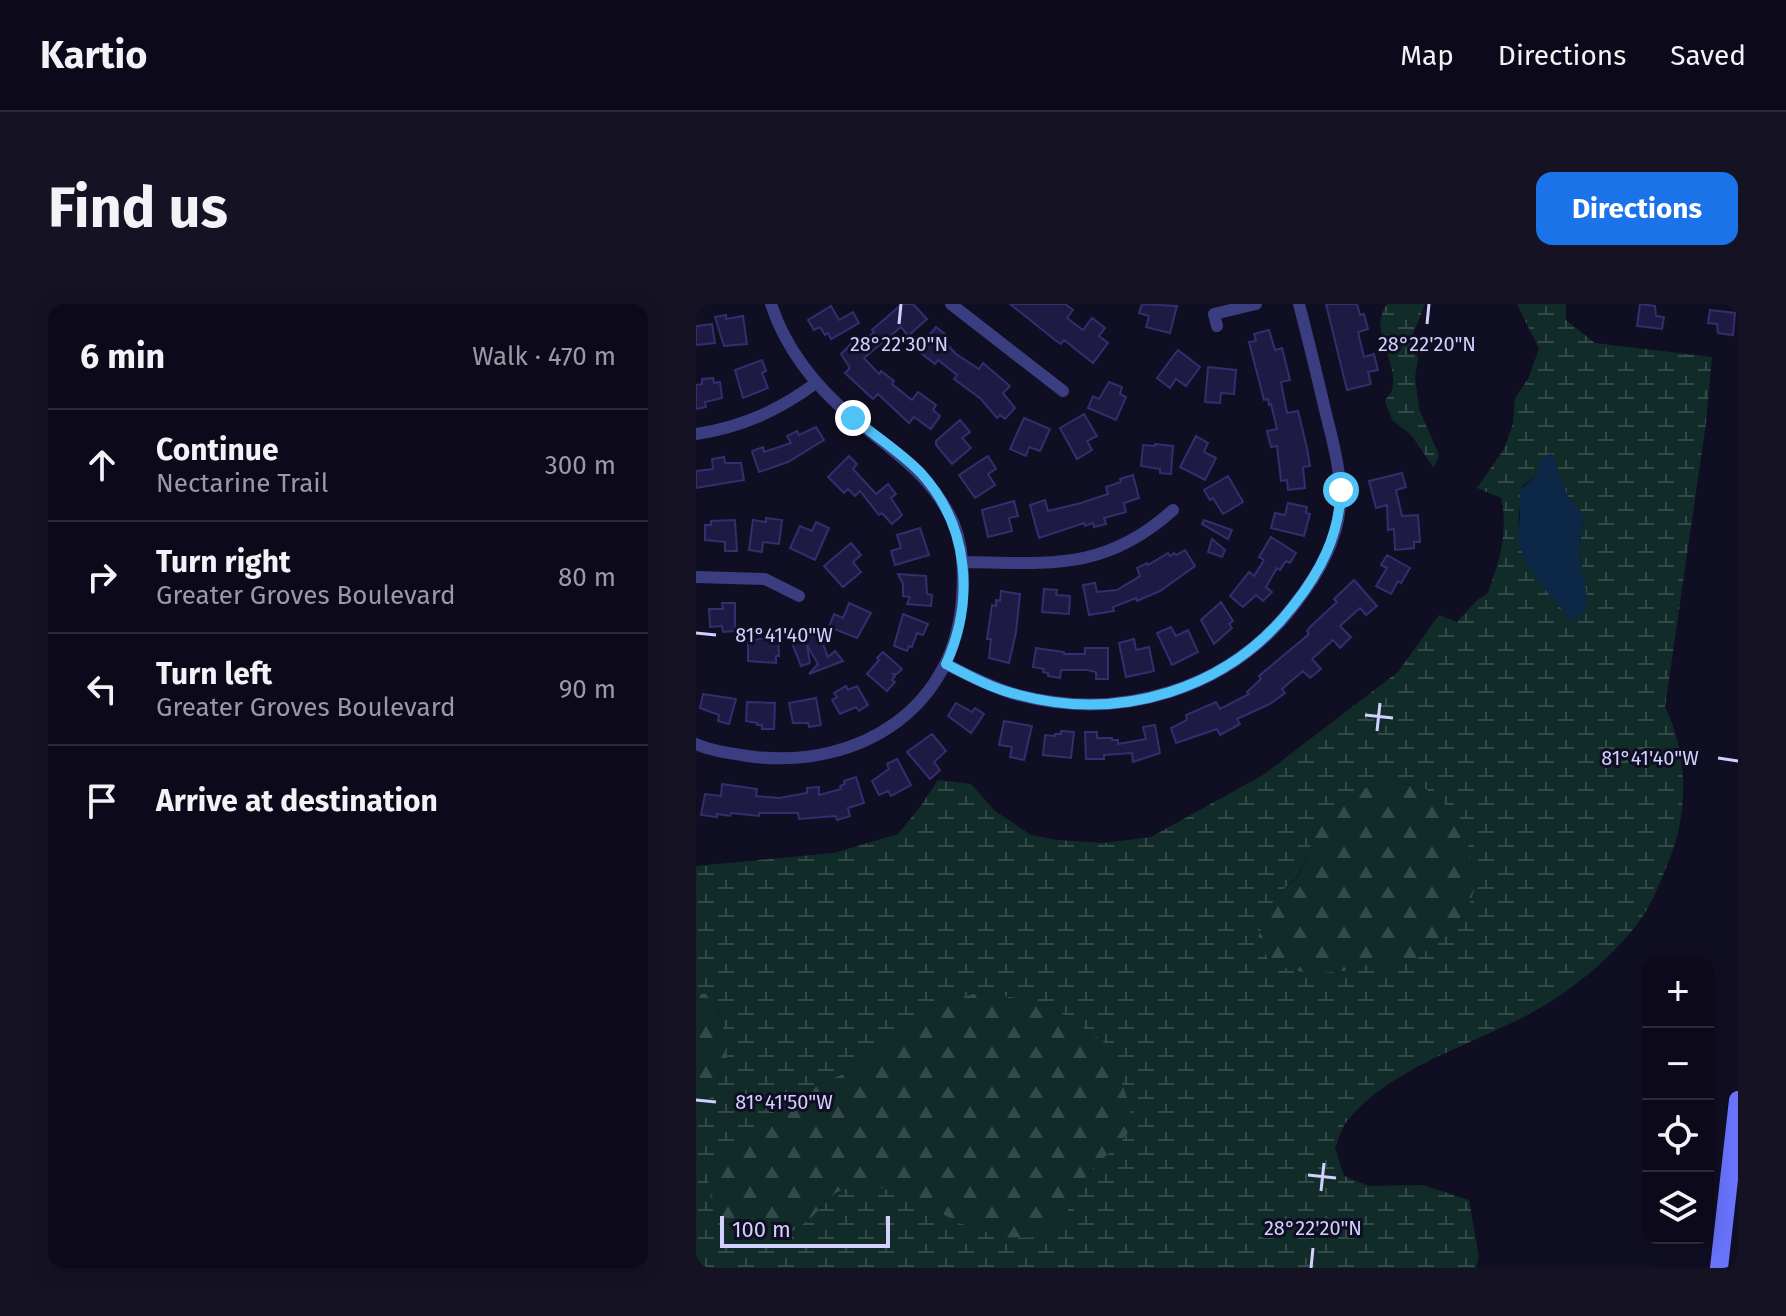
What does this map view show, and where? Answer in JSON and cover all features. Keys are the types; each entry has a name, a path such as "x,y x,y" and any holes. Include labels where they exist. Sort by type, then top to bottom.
{"main road":[{"path":"1719,1268 1738,1100"}],"street":[{"path":"696,744 734,754 783,759 852,747 878,734 906,715 923,698 946,664 962,609 962,562 956,529 947,511 921,473 853,418 816,383 796,356 771,304"},
{"path":"951,304 1063,391"},
{"path":"1217,326 1214,314 1256,304"},
{"path":"946,664 992,687 1038,700 1067,704 1123,703 1190,686 1229,665 1267,636 1305,592 1321,566 1332,544 1340,508 1337,458 1299,304"},
{"path":"696,434 749,422 793,400 816,383"},
{"path":"962,562 1044,563 1093,556 1138,539 1173,510"},
{"path":"696,577 765,579 799,596"}],"green space":[{"path":"1387,304 1425,304 1413,334 1418,360 1415,377 1419,409 1439,455 1434,468 1411,435 1392,420 1385,401 1393,379 1380,325"},
{"path":"1517,304 1566,304 1566,320 1595,343 1712,357 1706,423 1665,707 1678,742 1683,799 1677,837 1654,897 1631,932 1610,954 1550,1002 1391,1083 1367,1100 1342,1130 1335,1148 1344,1176 1369,1186 1423,1185 1469,1200 1479,1257 1476,1268 696,1268 696,1108 713,1096 727,1059 722,1019 706,994 696,993 696,866 834,853 898,834 938,780 971,784 995,811 1031,835 1104,843 1151,837 1263,775 1398,672 1439,615 1457,622 1477,600 1488,593 1502,546 1503,510 1501,498 1477,488 1504,449 1513,424 1515,398 1528,379 1539,349","holes":["1552,455 1568,497 1580,509 1583,522 1579,551 1588,604 1571,620 1530,568 1518,530 1522,486 1537,475","1385,782 1422,786 1458,815 1465,829 1474,874 1474,892 1465,914 1448,935 1414,960 1376,962 1344,971 1309,974 1270,964 1258,936 1275,897 1296,878 1309,853 1314,831 1365,788","976,993 1028,999 1065,1015 1108,1045 1130,1105 1132,1127 1079,1186 1066,1214 1039,1237 1005,1238 959,1223 913,1198 866,1183 837,1192 809,1220 787,1235 759,1243 740,1239 714,1216 708,1184 714,1160 805,1090 843,1074 872,1056 899,1030 936,1005"]},
{"path":"1385,782 1422,786 1458,815 1465,829 1474,874 1474,892 1465,914 1448,935 1414,961 1376,962 1344,971 1309,974 1270,964 1258,936 1275,897 1297,878 1309,853 1314,831 1365,788"},
{"path":"696,993 706,993 722,1020 727,1059 713,1096 696,1108"},
{"path":"976,993 1028,999 1065,1015 1108,1044 1130,1105 1132,1127 1079,1186 1066,1214 1039,1237 1005,1238 959,1223 913,1198 837,1192 809,1220 787,1235 759,1243 740,1239 714,1216 708,1184 713,1160 805,1090 843,1074 872,1056 899,1030 936,1005"}],"water":[{"path":"1552,454 1568,497 1580,509 1583,522 1579,551 1588,604 1585,611 1571,621 1525,560 1518,536 1521,490 1537,475 1539,460"}],"building":[{"path":"902,304 913,304 927,319 908,336 901,327 864,358 879,374 881,371 894,381 892,384 912,400 918,392 936,405 933,410 940,416 931,429 914,417 909,423 878,394 873,399 845,373 850,368 841,354 851,344 856,349"},
{"path":"1010,304 1065,304 1073,310 1067,318 1083,330 1092,318 1105,328 1099,336 1108,343 1093,363 1064,340 1061,344 1055,340"},
{"path":"1142,304 1177,306 1170,333 1146,327 1149,316 1139,313"},
{"path":"1326,304 1357,304 1360,315 1364,314 1368,329 1358,332 1364,357 1374,354 1378,370 1368,372 1371,384 1347,390"},
{"path":"1640,304 1655,306 1656,316 1664,317 1662,329 1637,326"},
{"path":"831,306 839,320 853,312 859,323 831,339 820,327 814,330 808,320"},
{"path":"1710,310 1735,313 1733,335 1718,333 1717,324 1708,323"},
{"path":"726,315 726,319 743,316 747,344 724,346 715,317"},
{"path":"712,324 715,343 696,345 696,326"},
{"path":"936,327 945,334 942,339 956,354 979,369 983,363 1010,386 1003,393 1015,408 1005,419 1000,415 997,418 981,399 954,379 957,375 938,360 935,364 917,350"},
{"path":"1269,330 1275,350 1282,348 1290,380 1281,382 1287,413 1298,411 1307,448 1310,466 1303,467 1305,488 1288,490 1287,480 1281,481 1277,446 1271,447 1267,431 1277,429 1271,404 1268,399 1264,400 1249,342 1256,341 1254,334"},
{"path":"1178,350 1200,367 1186,386 1176,379 1170,388 1157,378"},
{"path":"762,360 766,371 762,373 768,388 743,398 735,370"},
{"path":"1208,367 1236,370 1234,394 1221,393 1220,403 1205,402"},
{"path":"713,378 714,383 720,382 722,398 705,402 706,407 696,409 696,385 702,384 702,379"},
{"path":"1109,382 1122,387 1120,394 1126,397 1116,420 1088,408 1093,396 1099,399"},
{"path":"1084,414 1097,436 1087,441 1092,450 1077,459 1060,428"},
{"path":"1024,418 1050,429 1040,451 1029,447 1026,456 1010,449"},
{"path":"960,420 970,432 962,438 971,448 952,464 936,441"},
{"path":"816,427 824,440 788,462 759,472 752,451 763,447 764,452 791,443 787,436 797,431 799,435"},
{"path":"1196,436 1208,443 1204,452 1216,458 1205,480 1180,467"},
{"path":"1143,445 1173,446 1171,474 1141,466"},
{"path":"849,456 857,464 853,469 876,494 888,484 896,494 891,498 902,515 892,524 882,513 879,515 860,491 855,496 848,489 844,493 828,477"},
{"path":"988,456 996,469 988,474 995,485 975,498 959,475"},
{"path":"724,457 725,463 741,463 744,480 696,488 696,471 713,469 712,459"},
{"path":"1402,473 1406,487 1396,490 1402,516 1418,515 1420,542 1414,542 1414,548 1395,550 1394,529 1388,530 1387,505 1376,508 1369,481"},
{"path":"1133,475 1139,498 1124,503 1126,512 1104,518 1106,524 1094,527 1093,523 1085,526 1084,523 1039,538 1030,505 1045,500 1048,511 1081,503 1108,494 1106,487"},
{"path":"1228,476 1243,502 1223,514 1204,490"},
{"path":"1014,501 1018,516 1009,518 1012,531 988,537 982,510"},
{"path":"1288,503 1307,507 1306,513 1310,514 1304,536 1271,528 1275,513 1285,515"},
{"path":"766,518 782,520 779,544 763,542 762,552 749,550 753,520 766,522"},
{"path":"735,520 737,551 725,551 725,542 705,540 705,525 711,525 711,521"},
{"path":"1204,520 1232,530 1228,539 1202,524"},
{"path":"816,522 829,528 815,560 790,548 800,526 812,531"},
{"path":"920,528 929,555 895,565 891,551 901,548 897,535"},
{"path":"1271,537 1296,553 1290,563 1286,561 1280,570 1277,568 1266,587 1272,592 1263,601 1256,595 1243,607 1230,596 1249,572 1254,576 1264,560 1259,557"},
{"path":"1212,539 1225,550 1222,557 1208,552"},
{"path":"851,543 861,555 853,562 861,572 843,587 824,566"},
{"path":"1185,550 1195,566 1160,591 1113,607 1114,611 1089,615 1083,585 1095,583 1097,592 1117,590 1140,576 1137,568 1168,553 1170,556 1176,555"},
{"path":"1387,555 1410,568 1391,594 1376,586 1387,568 1381,565"},
{"path":"898,574 926,576 927,594 932,595 931,606 907,604 910,597 903,596 903,584"},
{"path":"1354,580 1377,606 1366,615 1360,608 1340,626 1351,637 1340,648 1333,640 1312,659 1321,669 1310,678 1303,671 1282,689 1285,693 1270,704 1237,719 1240,724 1220,735 1217,729 1176,743 1171,728 1187,720 1186,715 1216,702 1220,709 1249,694 1247,692 1261,679 1259,676 1309,634 1307,631 1310,627 1337,602 1334,599"},
{"path":"1044,589 1057,590 1056,595 1070,596 1069,614 1042,612"},
{"path":"1001,591 1020,594 1009,663 989,658 991,639 987,639 992,605 996,606 996,600 1000,601"},
{"path":"1221,602 1233,621 1229,624 1232,628 1214,644 1201,620"},
{"path":"722,603 735,603 735,631 723,632 722,626 710,627 709,609 723,609"},
{"path":"849,603 871,613 857,638 829,627 834,614 843,618"},
{"path":"903,614 928,624 923,635 917,633 912,647 909,646 907,651 894,646"},
{"path":"1171,627 1176,636 1188,630 1198,652 1172,665 1157,633"},
{"path":"819,633 828,657 835,651 843,661 809,674 818,664 807,645 810,663 801,666 792,643"},
{"path":"766,634 778,634 779,656 776,656 776,663 748,661 748,641 766,638"},
{"path":"1134,639 1136,650 1149,647 1154,671 1126,677 1119,643"},
{"path":"1036,648 1064,654 1085,654 1085,648 1108,648 1108,679 1096,679 1096,672 1087,670 1061,670 1060,678 1048,676 1044,669 1033,667"},
{"path":"883,652 902,669 893,674 892,680 895,682 887,691 867,674"},
{"path":"846,686 848,690 857,686 868,705 859,711 856,707 840,714 832,700 837,697 834,693"},
{"path":"703,694 736,699 729,724 718,721 719,715 700,708"},
{"path":"816,698 821,725 809,727 808,723 793,723 789,703"},
{"path":"747,702 775,703 774,729 762,729 762,725 746,721"},
{"path":"956,703 972,712 975,708 984,714 971,733 948,716"},
{"path":"1004,721 1032,726 1024,760 1010,757 1012,747 999,745"},
{"path":"1155,725 1160,753 1133,762 1132,753 1086,759 1085,732 1097,732 1097,738 1112,738 1118,740 1118,744 1146,739 1143,727"},
{"path":"1061,731 1074,732 1071,758 1043,755 1045,735 1055,736"},
{"path":"932,734 946,751 934,762 940,770 930,779 907,752"},
{"path":"897,759 911,785 891,796 888,791 879,795 872,781 889,769 887,764"},
{"path":"856,777 864,803 848,808 850,816 837,820 836,816 799,819 798,813 701,815 705,794 721,796 722,784 757,789 756,796 779,798 807,793 807,788 819,787 819,795 841,789 844,781"}],"route":[{"path":"853,418 921,473 937,494 956,529 962,562 962,609 946,664 992,687 1038,700 1098,705 1148,699 1190,686 1250,651 1286,616 1321,566 1337,528 1341,490"}]}
